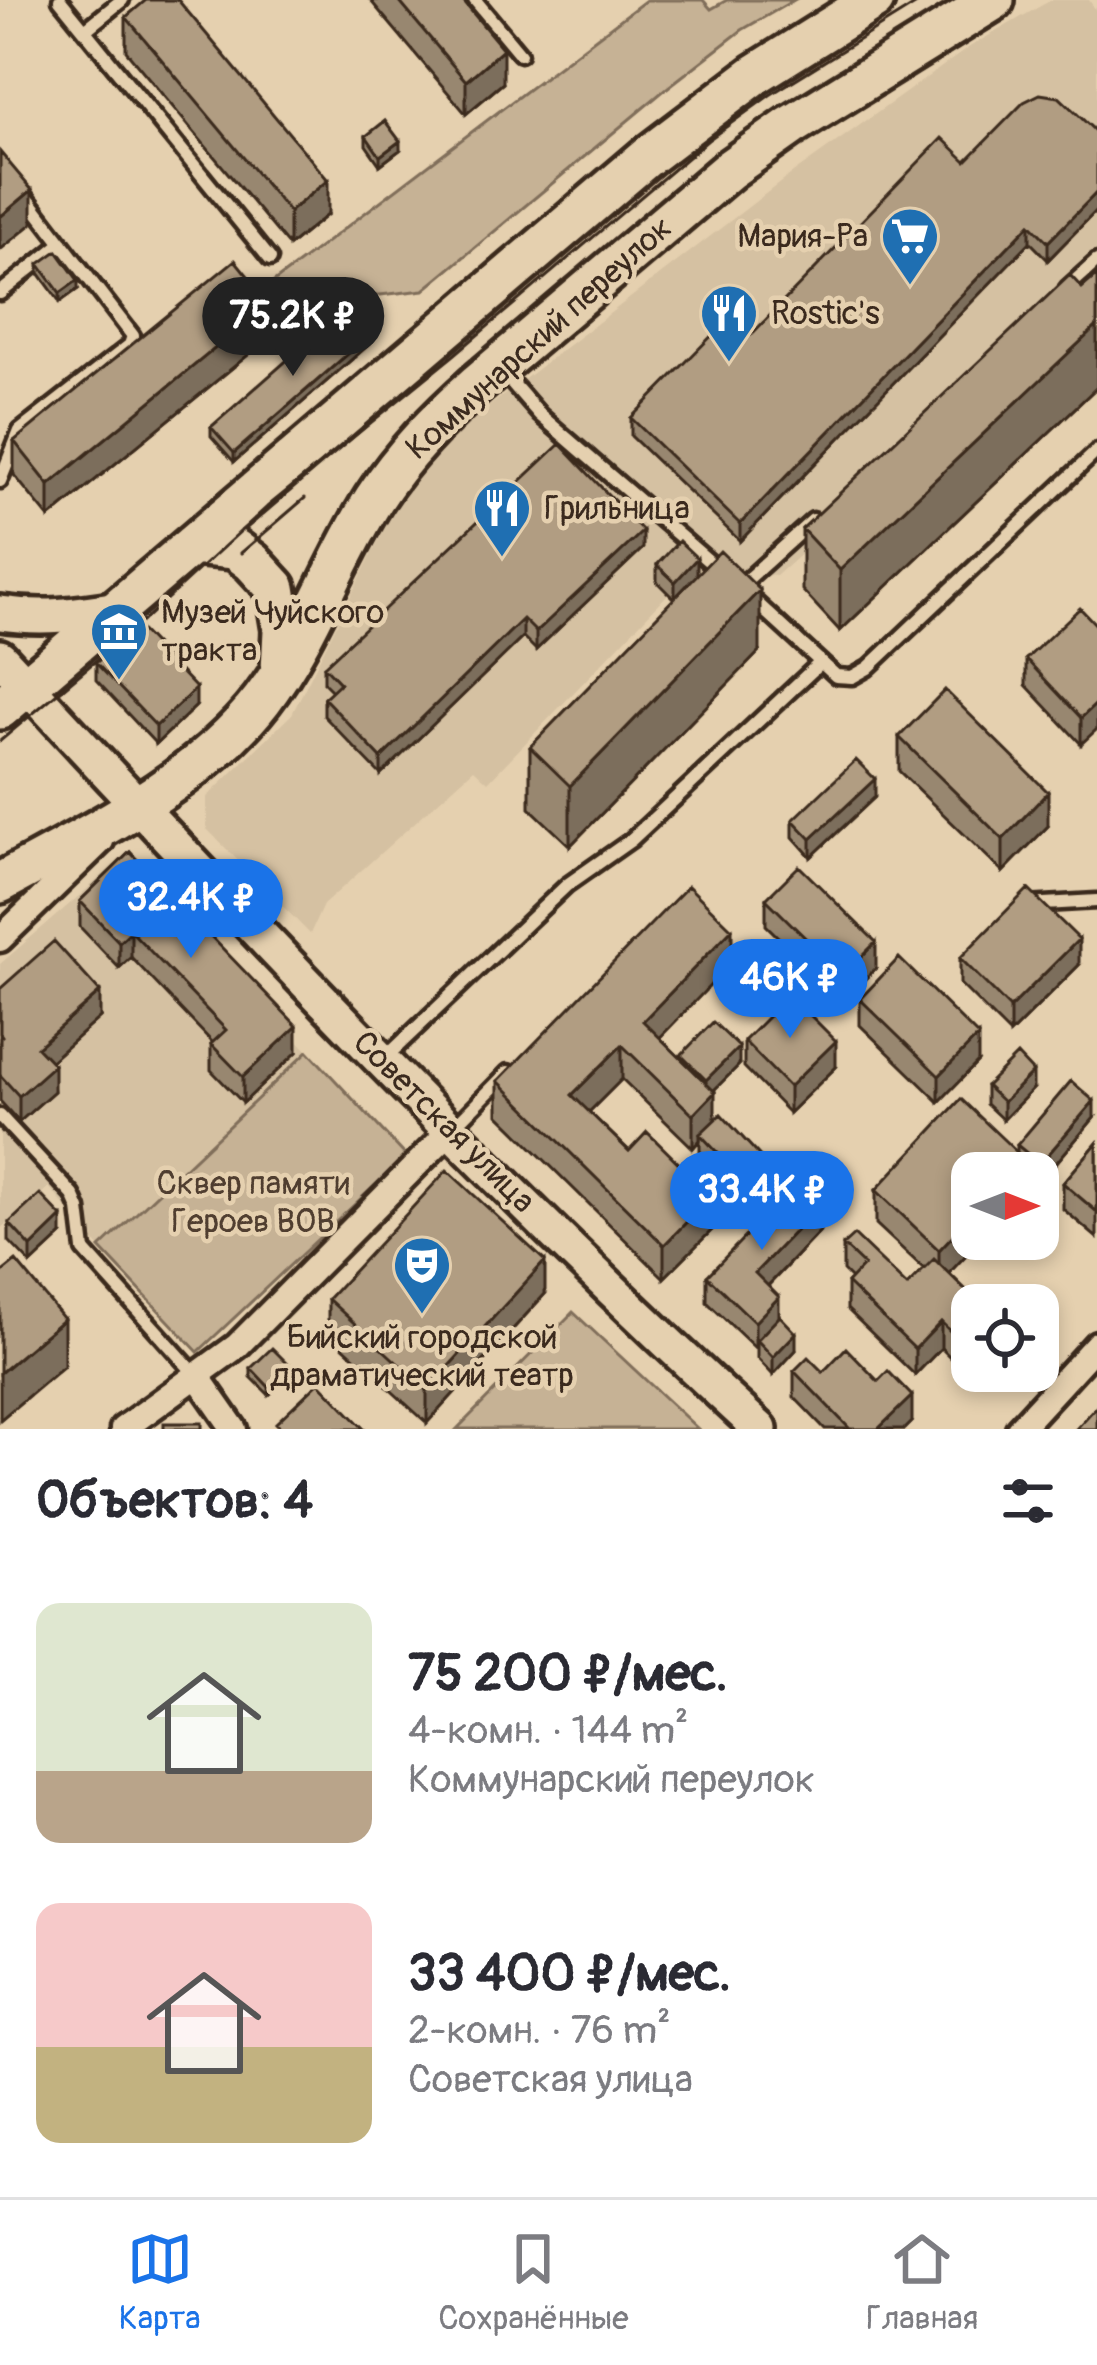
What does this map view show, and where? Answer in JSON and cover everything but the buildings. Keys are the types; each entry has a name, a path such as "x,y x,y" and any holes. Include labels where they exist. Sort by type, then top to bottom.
{"main road":[{"name":"Коммунарский переулок","path":"9,684 118,608 693,119 874,0"},
{"name":"Коммунарский переулок","path":"0,884 176,781 223,742 261,701 300,641 374,498 437,420 497,366 730,169 994,0"},
{"path":"192,544 235,549 276,587 284,630 281,671"}],"street":[{"path":"0,613 74,615 118,608"},
{"name":"Советская улица","path":"9,684 137,805 450,1131 760,1429"},
{"path":"0,939 137,805"},
{"path":"123,1429 237,1346 450,1131"},
{"path":"1018,1429 1097,1344"},
{"path":"196,1376 234,1429"}],"lane":[{"path":"61,0 270,259"},
{"path":"85,30 122,0"},
{"path":"475,0 520,55"},
{"path":"0,482 20,431 133,340 129,328 12,178"},
{"path":"0,293 62,243"},
{"path":"1063,292 1097,261"},
{"path":"497,366 540,415 836,676 844,678 868,668 1097,451"},
{"path":"739,587 824,510"},
{"path":"382,1061 567,885 631,840 821,662"},
{"path":"1011,912 1025,905 1097,901"},
{"path":"450,1131 524,1056"},
{"path":"0,1116 73,1195 84,1250 196,1376"}],"shaded area":[{"path":"1051,0 1089,0 1097,12 1097,289 776,576 692,569 488,782 474,769 323,905 310,934 207,829 207,797 292,714 405,487 453,434 790,175 971,46"},
{"path":"123,858 308,1051 100,1248 49,1187 0,1229 0,964"}],"green space":[{"path":"646,0 703,0 711,9 727,0 794,0 742,30 667,88 424,290 354,298 307,336 266,288"},
{"name":"Сквер памяти Героев ВОВ","path":"308,1051 406,1156 198,1352 100,1248"},
{"path":"573,1312 698,1429 457,1429"}],"tram line":[{"path":"0,741 143,621 267,507 708,140 770,95 923,0"},
{"path":"241,553 305,498"}],"place":[{"name":"Мария-Ра","path":"910,287"},
{"name":"Rostic's","path":"729,364"},
{"name":"Грильница","path":"502,559"},
{"name":"Музей Чуйского тракта","path":"119,682"},
{"name":"Бийский городской драматический театр","path":"422,1316"}]}
